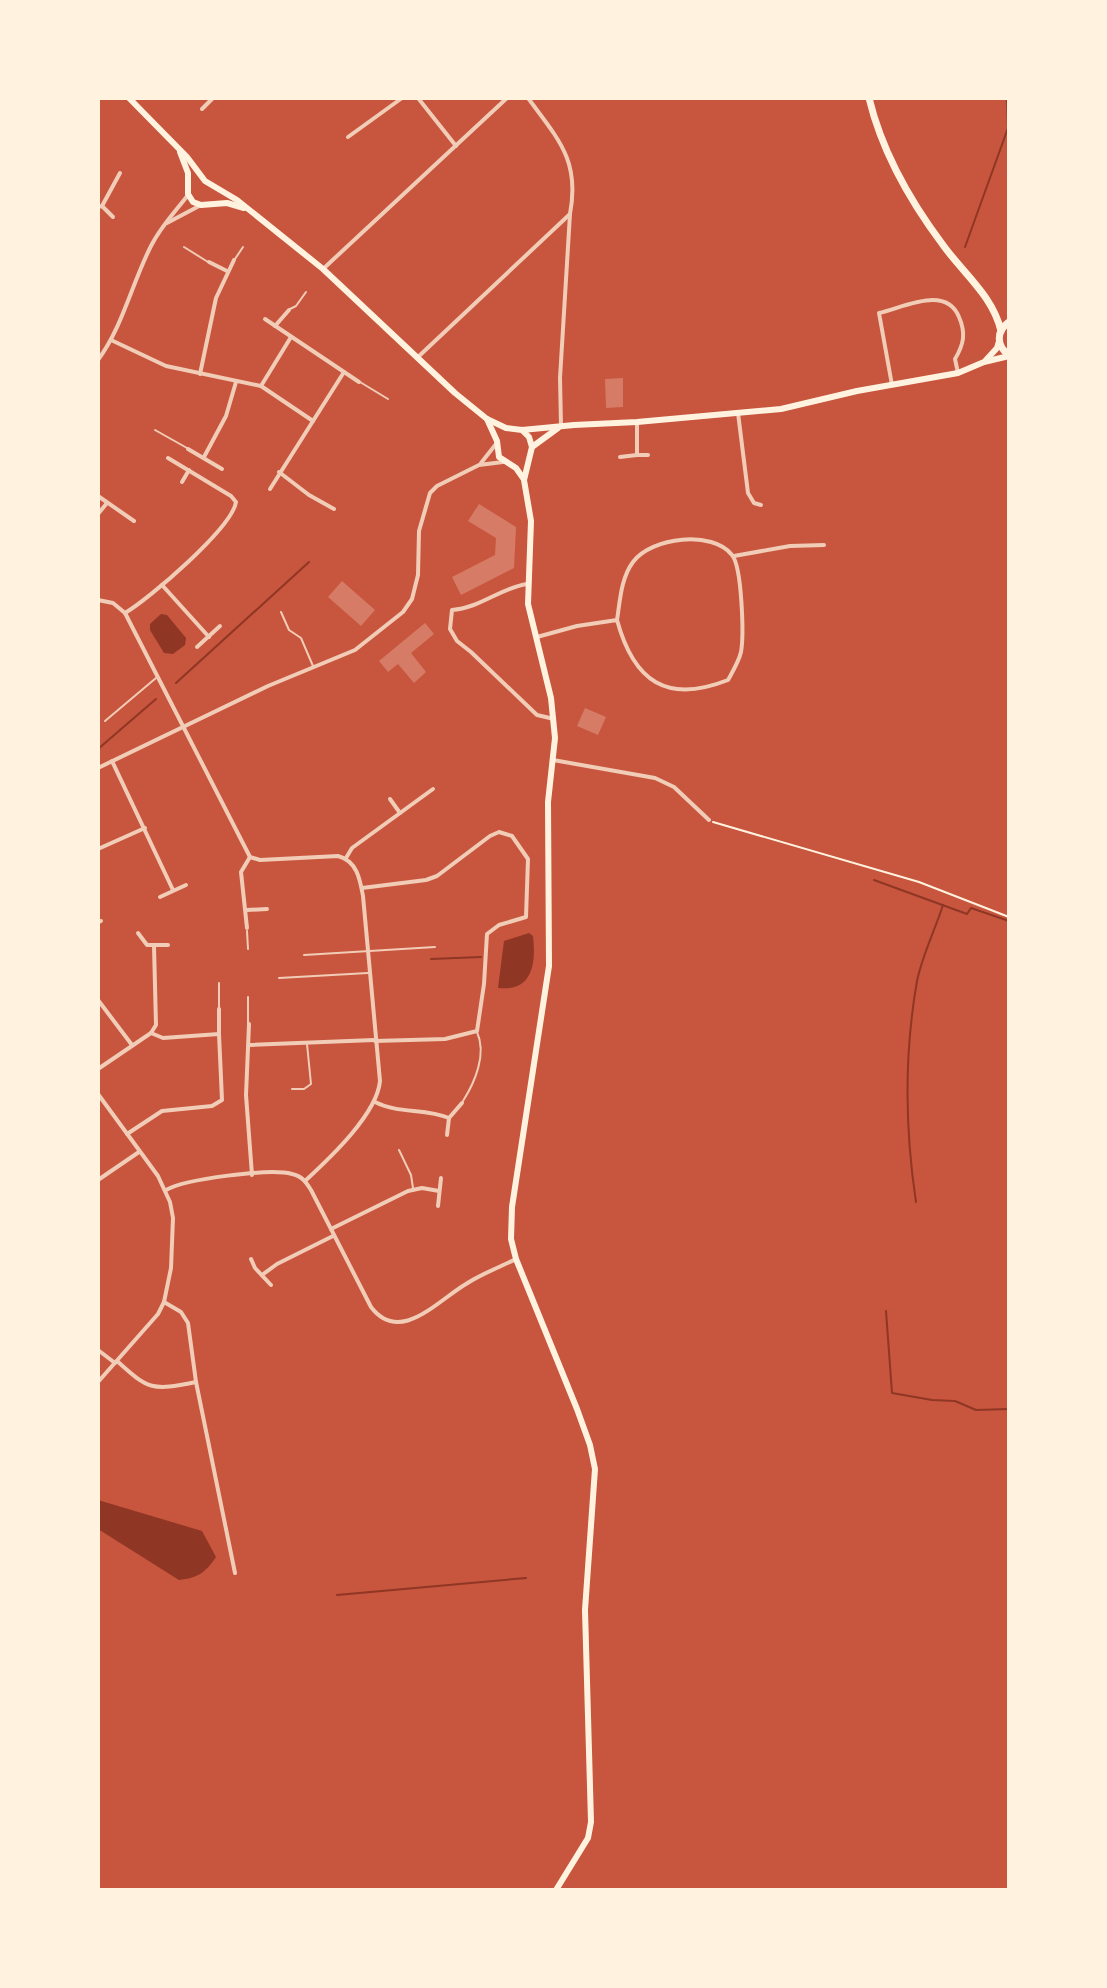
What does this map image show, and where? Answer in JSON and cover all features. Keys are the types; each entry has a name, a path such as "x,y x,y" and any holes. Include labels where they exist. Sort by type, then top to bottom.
{"main road":[{"path":"129,98 208,183 237,200 323,269 487,419 511,428 522,430 637,422 804,405 958,373 1009,356"},
{"path":"869,98 888,153 912,200 942,245 993,308 1009,320 1001,331 993,354 984,362"},
{"path":"180,151 193,202 227,203 247,209"},
{"path":"189,190 196,181 208,183"},
{"path":"204,204 212,195 208,183"},
{"path":"993,308 1001,331"},
{"path":"999,341 1009,356"},
{"path":"487,419 497,453 524,480"},
{"path":"556,1890 588,1838 591,1822 585,1610 595,1469 577,1409 516,1259 510,1220 549,956 547,835 555,738 554,719 528,604 531,530 524,480 532,447 561,426"},
{"path":"496,443 511,428"},
{"path":"522,430 529,437 532,447"},
{"path":"508,463 528,457"}],"street":[{"path":"202,109 213,98"},
{"path":"348,137 402,98"},
{"path":"418,98 456,146"},
{"path":"323,269 507,98"},
{"path":"528,98 572,167 574,198 570,214 562,341 561,426"},
{"path":"113,217 100,207 120,173"},
{"path":"98,360 111,340 148,251 189,190"},
{"path":"164,224 204,204"},
{"path":"418,357 570,214"},
{"path":"200,374 216,298 234,260"},
{"path":"209,262 227,271"},
{"path":"892,385 879,313 933,299 946,299 955,308 963,325 964,344 955,359 958,373"},
{"path":"275,326 289,310"},
{"path":"265,319 359,382"},
{"path":"261,386 291,337"},
{"path":"111,340 166,366 261,386 313,421"},
{"path":"270,489 344,372"},
{"path":"204,457 226,416 236,382"},
{"path":"738,413 748,493 754,503 761,505"},
{"path":"637,422 637,455"},
{"path":"479,465 496,443"},
{"path":"188,449 222,469"},
{"path":"620,457 648,455"},
{"path":"125,613 220,531 235,509 236,502 231,496 168,458"},
{"path":"98,768 313,666 355,650 403,612 416,589 419,531 430,493 437,486 479,465 508,463"},
{"path":"182,482 189,470"},
{"path":"279,472 334,509"},
{"path":"98,496 134,521"},
{"path":"98,514 107,503"},
{"path":"709,540 724,546 734,556 740,570 741,651 728,680 703,689 677,690 646,679 622,639 617,620 623,583 633,562 646,550 663,542 709,540"},
{"path":"734,556 777,547 824,545"},
{"path":"161,584 209,637"},
{"path":"528,584 518,585 473,607 452,610 450,629 457,641 537,715 554,719"},
{"path":"98,600 113,603 125,613 250,857 260,860 346,858 354,866 362,888 380,1081 375,1102 305,1181"},
{"path":"534,637 617,620"},
{"path":"197,647 220,626"},
{"path":"551,759 655,778 674,787 709,820"},
{"path":"112,761 173,890"},
{"path":"346,858 352,848 433,789"},
{"path":"390,799 400,813"},
{"path":"98,849 145,828"},
{"path":"249,1045 445,1039 477,1031 486,940 493,928 526,917 528,910 528,859 512,836 499,832 490,836 437,876 426,880 362,888"},
{"path":"247,928 241,872 250,857"},
{"path":"160,897 186,885"},
{"path":"247,910 267,909"},
{"path":"138,933 147,945 168,945"},
{"path":"98,1069 151,1033 156,1025 154,946"},
{"path":"98,1000 132,1045"},
{"path":"127,1134 162,1111 219,1105 223,1093 219,1009"},
{"path":"249,1024 246,1095 252,1175"},
{"path":"151,1033 163,1038 219,1034"},
{"path":"98,1094 166,1190 173,1218 173,1249 164,1302 158,1314 98,1382"},
{"path":"375,1102 389,1109 439,1114 449,1118"},
{"path":"447,1135 449,1118 462,1103"},
{"path":"98,1180 139,1152"},
{"path":"166,1190 190,1181 252,1175 293,1174 305,1181 371,1307 390,1323 402,1323 422,1314 467,1282 516,1259"},
{"path":"438,1206 441,1178"},
{"path":"262,1275 332,1232 413,1189 439,1191"},
{"path":"251,1259 271,1285"},
{"path":"164,1302 181,1312 188,1323 196,1382 235,1573"},
{"path":"98,1350 151,1388 196,1382"}],"lane":[{"path":"184,247 209,262"},
{"path":"234,260 243,247"},
{"path":"289,310 306,292"},
{"path":"359,382 388,399"},
{"path":"155,430 188,449"},
{"path":"281,612 289,630 301,638 313,666"},
{"path":"105,721 157,678"},
{"path":"247,928 248,949"},
{"path":"304,955 435,947"},
{"path":"279,978 369,973"},
{"path":"219,983 219,1009"},
{"path":"248,997 249,1024"},
{"path":"462,1103 477,1072 480,1039 477,1031"},
{"path":"292,1089 304,1089 311,1084 307,1043"},
{"path":"399,1150 411,1175 413,1189"}],"path":[{"path":"709,820 852,865 919,882 1009,917"}],"shaded area":[{"path":"161,614 167,615 186,638 185,645 173,654 164,653 150,630 150,624"},
{"path":"529,933 533,936 534,946 530,974 519,985 498,988 504,941"},
{"path":"98,1500 202,1531 216,1557 201,1573 179,1580 98,1529"}],"building":[{"path":"623,378 623,407 606,408 605,379"},
{"path":"479,504 516,527 514,568 461,595 452,577 495,555 496,538 468,521"},
{"path":"342,581 375,610 361,626 328,597"},
{"path":"425,623 434,634 411,653 426,672 414,683 398,664 388,672 379,661"},
{"path":"585,708 606,717 598,735 577,726"}],"waterway":[{"path":"965,247 1008,128 1007,98"},
{"path":"176,683 309,562"},
{"path":"98,749 156,699"},
{"path":"874,880 967,914 971,908 1009,921"},
{"path":"916,1202 908,1120 910,1036 919,972 943,905"},
{"path":"431,959 481,957"},
{"path":"886,1311 892,1393 955,1401 976,1410 1009,1409"},
{"path":"337,1595 526,1578"}]}
